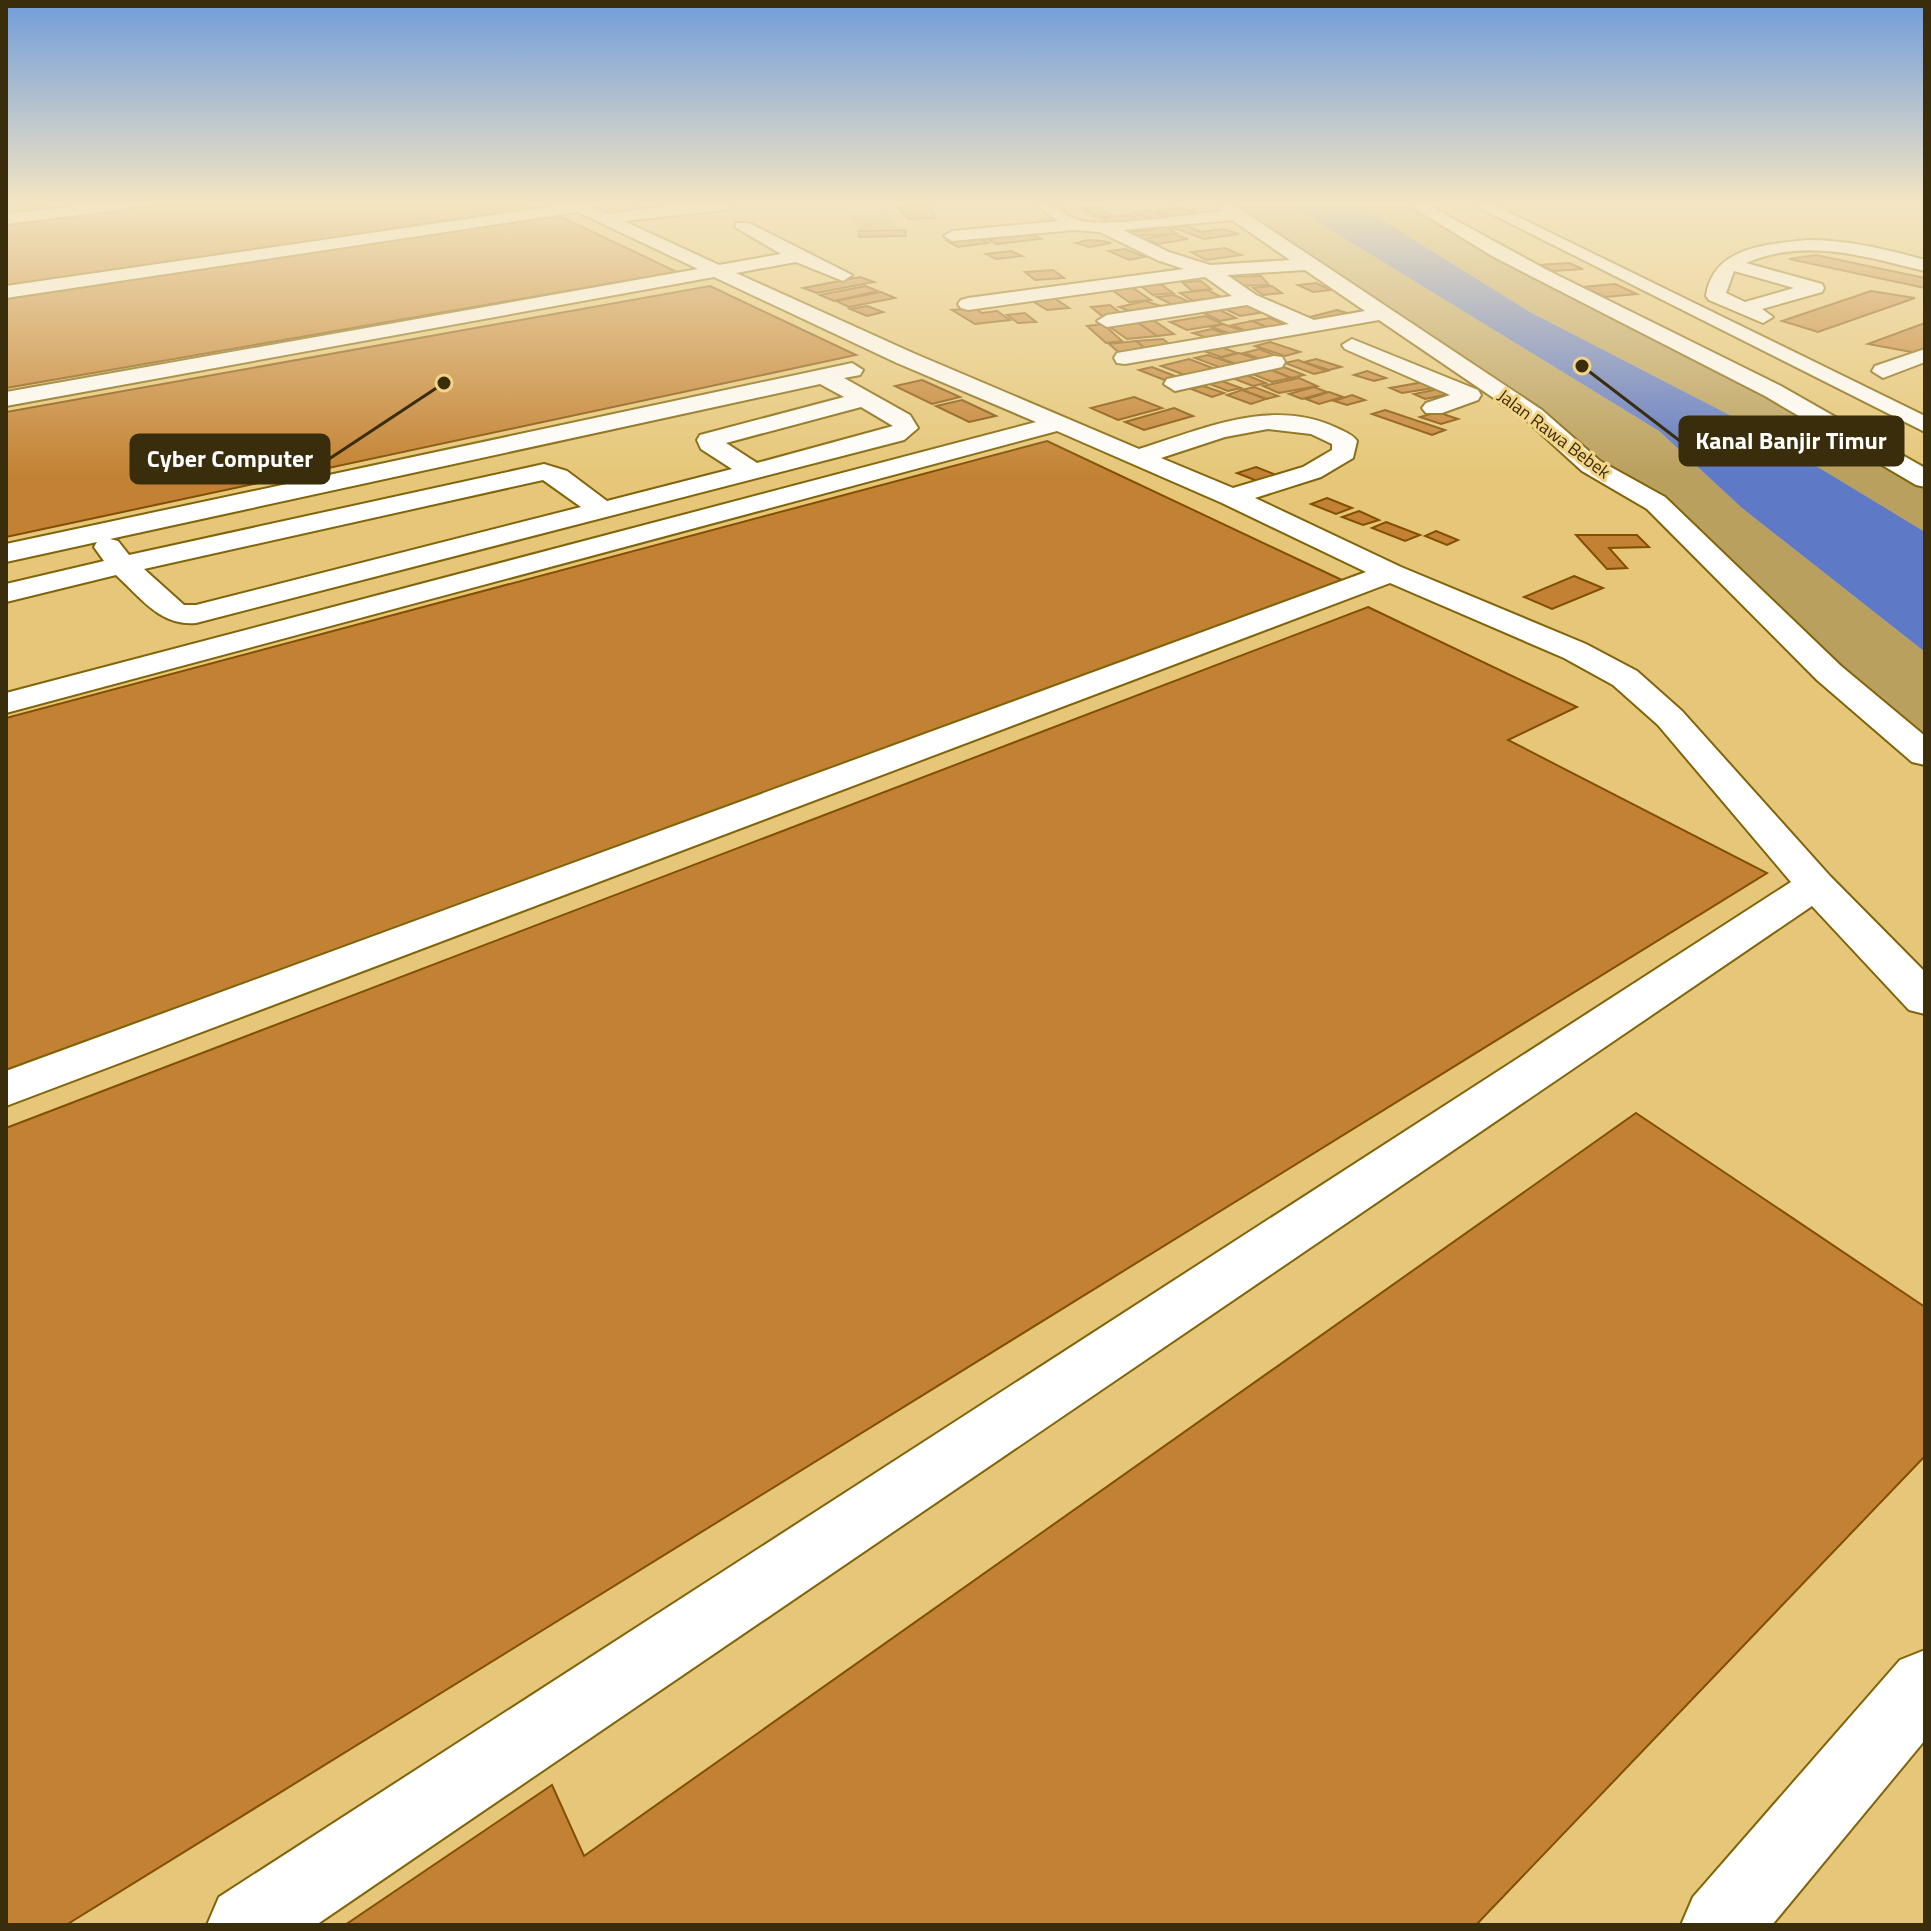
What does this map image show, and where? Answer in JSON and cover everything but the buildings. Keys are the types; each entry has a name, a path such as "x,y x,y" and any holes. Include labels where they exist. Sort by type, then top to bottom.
{"street":[{"path":"6,399 588,295"},
{"path":"768,295 905,358 1231,497 1391,573 1575,651 1625,678 1670,718 1815,885 1925,999"},
{"path":"968,304 1039,295"},
{"path":"1243,295 1309,325"},
{"name":"Jalan Rawa Bebek","path":"1354,295 1534,415 1591,466 1656,503 1829,673 1925,754"},
{"path":"1577,295 1750,379 1925,479"},
{"path":"1633,295 1902,439"},
{"path":"1649,295 1925,425"},
{"path":"1716,295 1786,327"},
{"path":"1744,308 1790,295"},
{"path":"1107,321 1249,299"},
{"path":"1125,358 1382,314"},
{"path":"1330,348 1352,345 1430,346"},
{"path":"1352,345 1470,395 1434,408"},
{"path":"1915,382 1876,368 1925,355"},
{"path":"6,553 905,358"},
{"path":"1175,384 1289,358"},
{"path":"1419,371 1462,367"},
{"path":"96,533 122,565 173,612 196,614 895,435 906,428 902,420 823,376"},
{"path":"753,471 710,444 709,440 864,399"},
{"path":"1139,457 1266,420 1305,423 1345,441 1344,453 1312,472 1231,497"},
{"path":"6,703 1057,424"},
{"path":"6,593 544,472 558,476 602,510"},
{"path":"6,1089 1391,573"},
{"path":"247,1925 1815,885"},
{"path":"1721,1925 1925,1685"}],"shaded area":[{"path":"1356,295 1437,295 1659,431 1742,508 1925,652 1925,754 1656,503"},
{"path":"1503,295 1577,295 1925,479 1925,532 1749,425"}],"water":[{"path":"1437,295 1503,295 1749,425 1925,532 1925,652 1742,508 1659,431"}],"place":[{"name":"Kanal Banjir Timur","path":"1582,366"},
{"name":"Cyber Computer","path":"444,383"}]}
